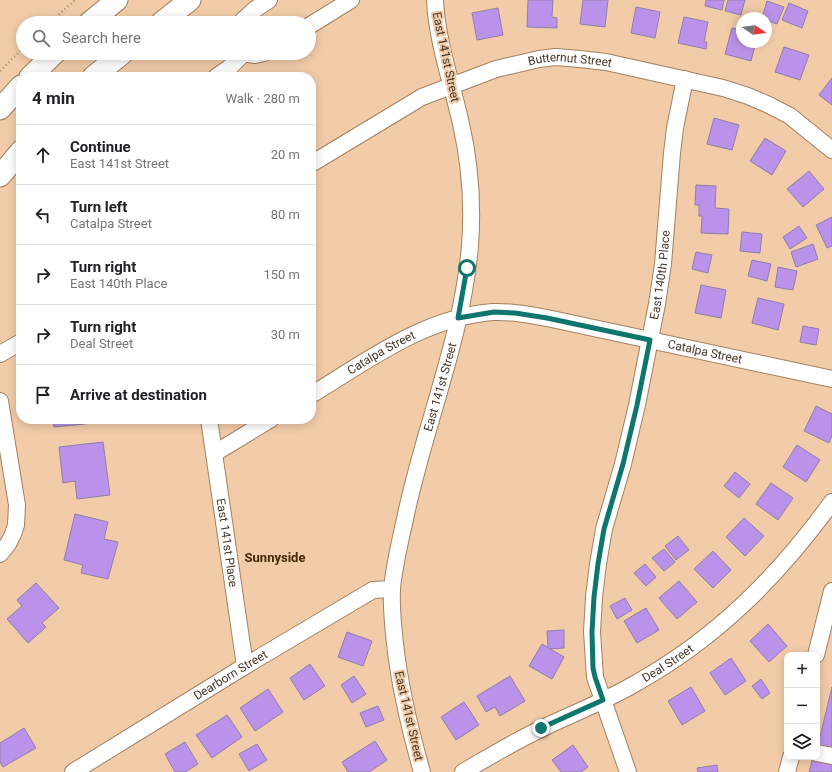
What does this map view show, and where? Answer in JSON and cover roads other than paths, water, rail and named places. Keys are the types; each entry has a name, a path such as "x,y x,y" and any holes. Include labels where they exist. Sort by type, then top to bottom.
{"main road":[{"path":"98,16 117,0"},
{"path":"170,16 190,0"},
{"path":"35,72 48,60"},
{"path":"98,72 114,60"},
{"path":"0,109 16,91"},
{"path":"0,176 16,157"}],"street":[{"path":"248,16 269,0"},
{"path":"316,22 351,0"},
{"name":"East 141st Street","path":"422,772 412,738 399,679 393,627 392,589 398,549 410,492 451,351 464,290 470,244 470,187 467,154 438,27 434,0"},
{"name":"Butternut Street","path":"316,161 422,97 496,69 528,61 556,57 606,62 723,88 748,96 769,104 795,120 832,150"},
{"path":"223,72 236,60"},
{"name":"East 140th Place","path":"628,772 595,677 592,647 594,597 604,529 623,464 650,340 663,264 675,128 685,79"},
{"name":"Catalpa Street","path":"316,392 400,341 417,333 458,318 494,312 515,313 547,318 832,379"},
{"path":"0,354 16,345"},
{"path":"0,401 17,505 16,525 13,534 8,544 0,554"},
{"name":"East 141st Place","path":"210,424 245,666"},
{"path":"215,453 263,424"},
{"name":"Deal Street","path":"463,772 541,728 638,683 699,643 747,602 789,558 832,502"},
{"name":"Dearborn Street","path":"73,772 245,666 373,590 392,589"},
{"path":"817,652 827,629 832,591"},
{"path":"820,754 832,756"},
{"path":"787,772 790,760"}],"district":[{"name":"Sunnyside","path":"275,557"}]}
